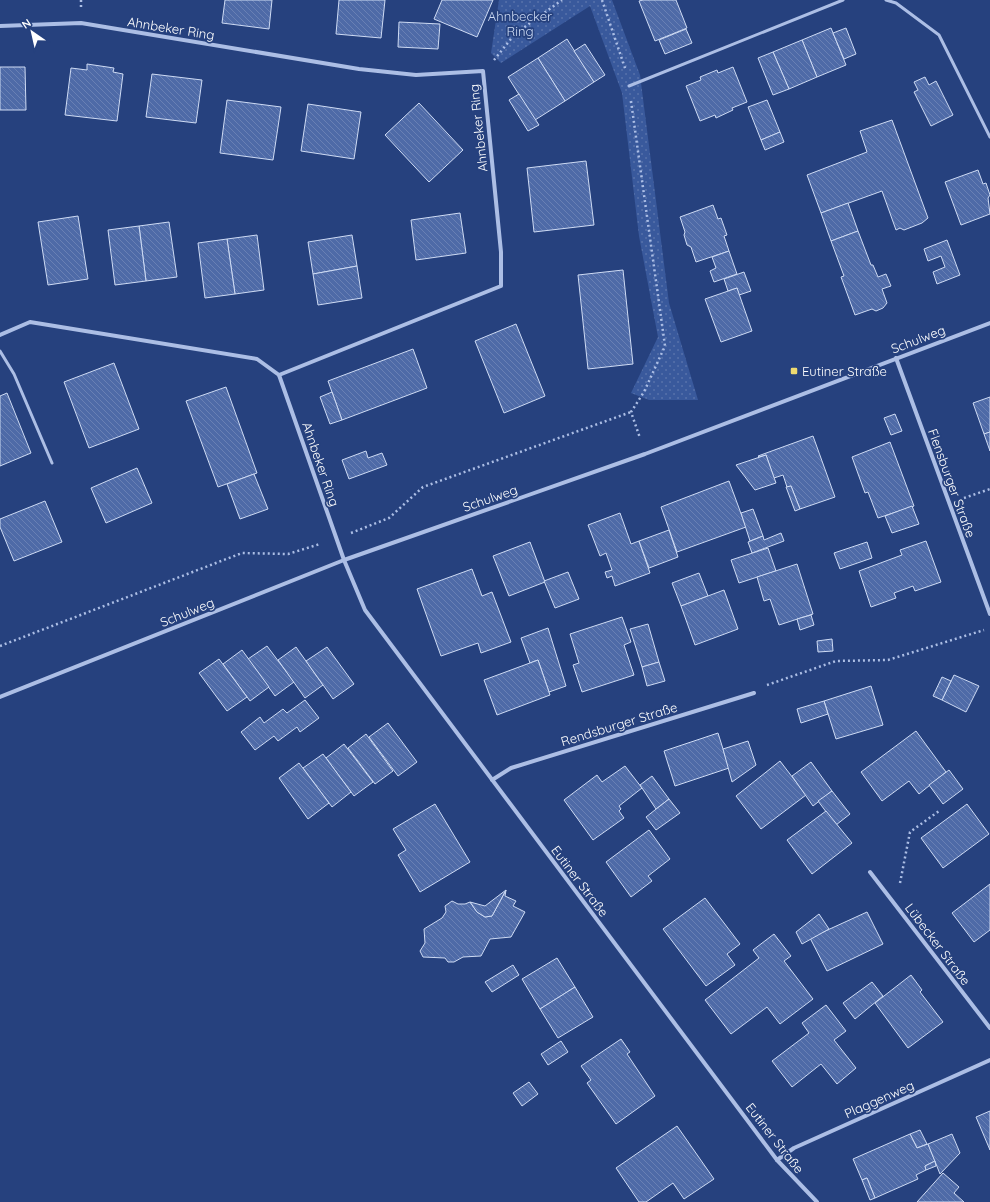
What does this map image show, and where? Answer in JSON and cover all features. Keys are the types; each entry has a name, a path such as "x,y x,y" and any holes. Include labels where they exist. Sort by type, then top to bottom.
{"street":[{"name":"Ahnbeker Ring","path":"0,26 81,23 359,69 416,75 482,71 501,252 501,286 279,375 344,560"},
{"path":"0,335 30,322 257,359 279,375"},
{"name":"Schulweg","path":"0,697 344,560 645,454 990,323"},
{"name":"Flensburger Straße","path":"896,358 990,614"},
{"name":"Eutiner Straße","path":"344,560 365,610 777,1160 817,1202"},
{"name":"Rendsburger Straße","path":"492,780 511,768 754,693"},
{"name":"Lübecker Straße","path":"870,872 990,1028"},
{"name":"Plaggenweg","path":"777,1160 794,1148 990,1060"}],"lane":[{"path":"629,86 843,0"},
{"path":"886,0 896,3 939,35 990,137"},
{"path":"0,351 14,374 52,463"}],"path":[{"path":"482,71 496,59 515,34 562,0"},
{"path":"602,0 627,74 665,346 644,392 631,412 645,454"},
{"path":"949,504 990,489"},
{"path":"754,693 772,682 836,661 888,660 990,628"},
{"path":"887,893 900,882 910,832 940,811"}],"green space":[{"name":"Ahnbecker Ring","path":"499,0 612,0 640,75 669,303 698,400 649,400 631,393 658,337 639,236 622,93 590,6 501,63 491,53"}],"building":[{"path":"225,0 272,0 269,29 222,23"},
{"path":"339,0 385,0 381,38 336,34"},
{"path":"442,0 493,0 477,37 434,19"},
{"path":"676,0 687,28 655,41 639,1"},
{"path":"399,22 440,24 438,49 398,47"},
{"path":"831,28 846,65 817,77 802,40"},
{"path":"846,28 856,54 844,59 833,33"},
{"path":"686,29 692,43 665,54 659,40"},
{"path":"567,39 594,82 565,101 538,58"},
{"path":"802,40 817,77 789,89 773,52"},
{"path":"585,44 605,75 594,82 574,51"},
{"path":"773,52 789,89 773,95 758,58"},
{"path":"538,58 565,101 535,120 508,77"},
{"path":"87,64 114,68 113,72 123,74 117,121 65,115 71,68 87,70"},
{"path":"0,67 25,67 26,110 0,110"},
{"path":"733,67 747,102 732,108 733,110 716,118 715,115 700,121 686,86 701,80 700,77 717,70 718,73"},
{"path":"152,74 202,80 196,123 146,117"},
{"path":"925,77 929,85 936,81 953,115 931,126 914,92 918,90 914,82"},
{"path":"519,94 539,125 528,131 509,100"},
{"path":"227,100 281,107 273,160 220,153"},
{"path":"767,100 780,132 761,140 748,107"},
{"path":"419,103 463,150 429,182 385,135"},
{"path":"308,104 361,112 354,159 301,151"},
{"path":"892,120 928,218 922,223 904,230 900,228 896,230 882,191 821,213 807,175 867,152 860,131"},
{"path":"780,132 784,142 765,150 761,140"},
{"path":"586,161 594,225 534,232 527,168"},
{"path":"978,170 983,184 986,183 990,195 988,198 990,214 961,225 945,182"},
{"path":"848,203 858,231 831,241 821,213"},
{"path":"713,205 718,219 721,218 727,235 724,236 729,251 696,262 691,247 687,245 684,235 685,232 680,217"},
{"path":"460,213 466,253 416,260 411,220"},
{"path":"78,216 88,279 48,285 38,222"},
{"path":"169,222 177,277 146,281 139,226"},
{"path":"139,226 146,281 115,285 108,230"},
{"path":"858,231 871,265 873,265 878,277 886,274 891,286 882,289 887,303 883,308 876,311 872,309 855,315 841,277 844,276 831,241"},
{"path":"257,235 264,290 235,294 227,239"},
{"path":"352,235 357,266 313,274 308,242"},
{"path":"227,239 235,294 205,298 198,243"},
{"path":"947,240 960,275 937,284 933,272 945,267 941,256 928,261 924,249"},
{"path":"729,251 737,274 714,282 710,271 716,268 712,257"},
{"path":"357,266 362,298 318,305 313,274"},
{"path":"623,270 633,364 588,369 578,275"},
{"path":"744,272 751,291 739,295 737,288 728,291 724,279"},
{"path":"737,288 752,331 721,342 705,299"},
{"path":"516,324 545,396 504,413 475,341"},
{"path":"413,349 427,388 342,420 328,381"},
{"path":"114,363 139,429 89,448 64,382"},
{"path":"226,387 257,473 218,487 186,401"},
{"path":"332,392 342,420 330,424 320,397"},
{"path":"7,393 31,453 0,466 0,396"},
{"path":"990,397 990,432 984,434 973,403"},
{"path":"895,414 902,431 891,435 884,418"},
{"path":"990,432 990,451 984,434"},
{"path":"813,436 835,497 800,509 791,486 787,487 783,475 774,478 766,455 758,456"},
{"path":"890,442 914,506 878,518 868,492 865,493 852,457"},
{"path":"366,451 368,458 382,453 387,465 349,479 342,460"},
{"path":"766,455 776,483 755,490 736,465"},
{"path":"137,468 152,503 106,523 91,488"},
{"path":"254,474 268,509 240,519 227,484"},
{"path":"729,481 746,527 677,552 661,507"},
{"path":"791,486 800,509 795,511 786,487"},
{"path":"45,501 62,542 14,561 0,527 0,519"},
{"path":"912,506 919,524 892,533 885,516"},
{"path":"753,509 763,536 750,541 741,513"},
{"path":"620,513 631,544 639,541 650,573 615,586 612,576 607,578 605,572 612,570 606,553 600,556 588,525"},
{"path":"669,530 678,557 649,568 639,541"},
{"path":"781,533 784,541 752,553 748,542 763,536 764,540"},
{"path":"926,541 941,582 915,591 913,586 894,593 896,598 871,607 859,571 902,555 900,550"},
{"path":"530,542 545,582 509,596 493,556"},
{"path":"867,542 872,558 840,569 834,553"},
{"path":"768,548 776,571 739,583 731,560"},
{"path":"797,564 813,614 779,625 770,599 764,601 757,577"},
{"path":"472,569 482,596 492,592 511,642 481,653 478,643 441,656 417,589"},
{"path":"568,572 579,599 555,608 544,581"},
{"path":"699,573 708,596 681,606 672,583"},
{"path":"724,590 738,629 695,645 681,606"},
{"path":"811,615 814,625 800,630 797,619"},
{"path":"622,617 631,642 624,645 634,675 582,692 573,665 579,663 570,634"},
{"path":"648,624 659,662 642,667 630,629"},
{"path":"548,628 566,686 549,692 538,660 530,663 521,638"},
{"path":"832,639 833,651 818,652 817,641"},
{"path":"267,646 294,682 275,696 248,659"},
{"path":"296,647 323,685 305,698 278,660"},
{"path":"327,647 354,684 333,699 306,661"},
{"path":"242,650 269,687 250,701 223,664"},
{"path":"219,659 247,697 227,711 199,673"},
{"path":"538,660 550,695 497,715 484,680"},
{"path":"659,662 665,681 647,686 642,667"},
{"path":"954,675 979,686 966,712 942,700"},
{"path":"942,677 951,681 942,700 933,696"},
{"path":"871,686 883,725 836,739 824,701"},
{"path":"305,700 319,718 300,732 297,727 278,741 274,736 255,750 241,732 260,717 264,723 283,709 287,713"},
{"path":"824,701 828,714 801,723 797,709"},
{"path":"388,723 417,762 398,776 369,737"},
{"path":"916,731 946,772 919,794 909,781 882,801 861,772"},
{"path":"718,733 729,768 675,786 664,751"},
{"path":"366,734 393,771 375,784 348,748"},
{"path":"748,741 756,765 732,782 723,749"},
{"path":"344,744 373,782 354,796 326,758"},
{"path":"323,754 351,792 332,807 303,768"},
{"path":"780,761 806,795 761,829 736,796"},
{"path":"811,762 832,791 813,806 792,776"},
{"path":"299,763 329,803 308,819 279,778"},
{"path":"625,766 642,788 619,806 621,809 619,811 624,818 593,840 564,800 597,775 602,782"},
{"path":"949,770 963,789 943,804 929,785"},
{"path":"652,776 669,799 656,809 640,785"},
{"path":"832,791 850,814 836,825 818,801"},
{"path":"669,799 680,813 656,830 646,817"},
{"path":"435,804 470,862 420,892 398,855 406,850 393,829"},
{"path":"967,804 989,834 943,868 921,838"},
{"path":"826,811 852,843 812,874 787,840"},
{"path":"649,830 670,859 648,876 652,881 631,897 606,862"},
{"path":"990,884 990,930 974,942 952,913"},
{"path":"506,890 505,896 516,901 513,906 525,912 511,937 490,939 481,956 463,957 454,962 448,962 445,958 423,957 420,951 425,943 424,929 442,918 446,912 445,906 452,901 458,904 470,902 477,912 485,917 492,916"},
{"path":"506,890 492,916 485,917 477,912 470,902 485,906"},
{"path":"705,898 740,944 727,954 735,965 706,986 663,929"},
{"path":"867,912 883,944 827,971 810,938"},
{"path":"819,914 829,929 802,944 796,932"},
{"path":"774,934 791,956 784,961 813,999 780,1024 767,1007 731,1034 705,1000 759,958 753,950"},
{"path":"557,958 575,987 540,1009 522,979"},
{"path":"513,965 519,975 492,992 485,982"},
{"path":"911,975 922,990 920,992 943,1022 908,1048 875,1003"},
{"path":"872,982 883,996 855,1019 843,1003"},
{"path":"575,987 593,1017 558,1038 540,1009"},
{"path":"826,1005 846,1031 834,1040 856,1068 837,1084 821,1064 792,1087 772,1061 809,1033 802,1023"},
{"path":"621,1039 630,1052 627,1054 655,1096 616,1124 587,1083 591,1080 581,1066"},
{"path":"561,1041 568,1052 548,1065 541,1054"},
{"path":"529,1082 538,1094 522,1106 513,1093"},
{"path":"990,1111 990,1150 976,1117"},
{"path":"677,1126 714,1179 684,1199 673,1183 646,1202 639,1202 616,1168"},
{"path":"920,1130 927,1144 917,1148 910,1134"},
{"path":"910,1134 917,1148 928,1144 935,1161 925,1166 926,1170 916,1175 918,1179 875,1198 867,1178 862,1180 853,1159"},
{"path":"952,1134 960,1153 940,1174 928,1144"},
{"path":"935,1161 936,1166 926,1170 925,1166"},
{"path":"943,1173 959,1187 954,1193 964,1202 917,1202"},
{"path":"867,1178 875,1198 870,1200 862,1180"}],"place":[{"name":"Eutiner Straße","path":"794,371"}]}
